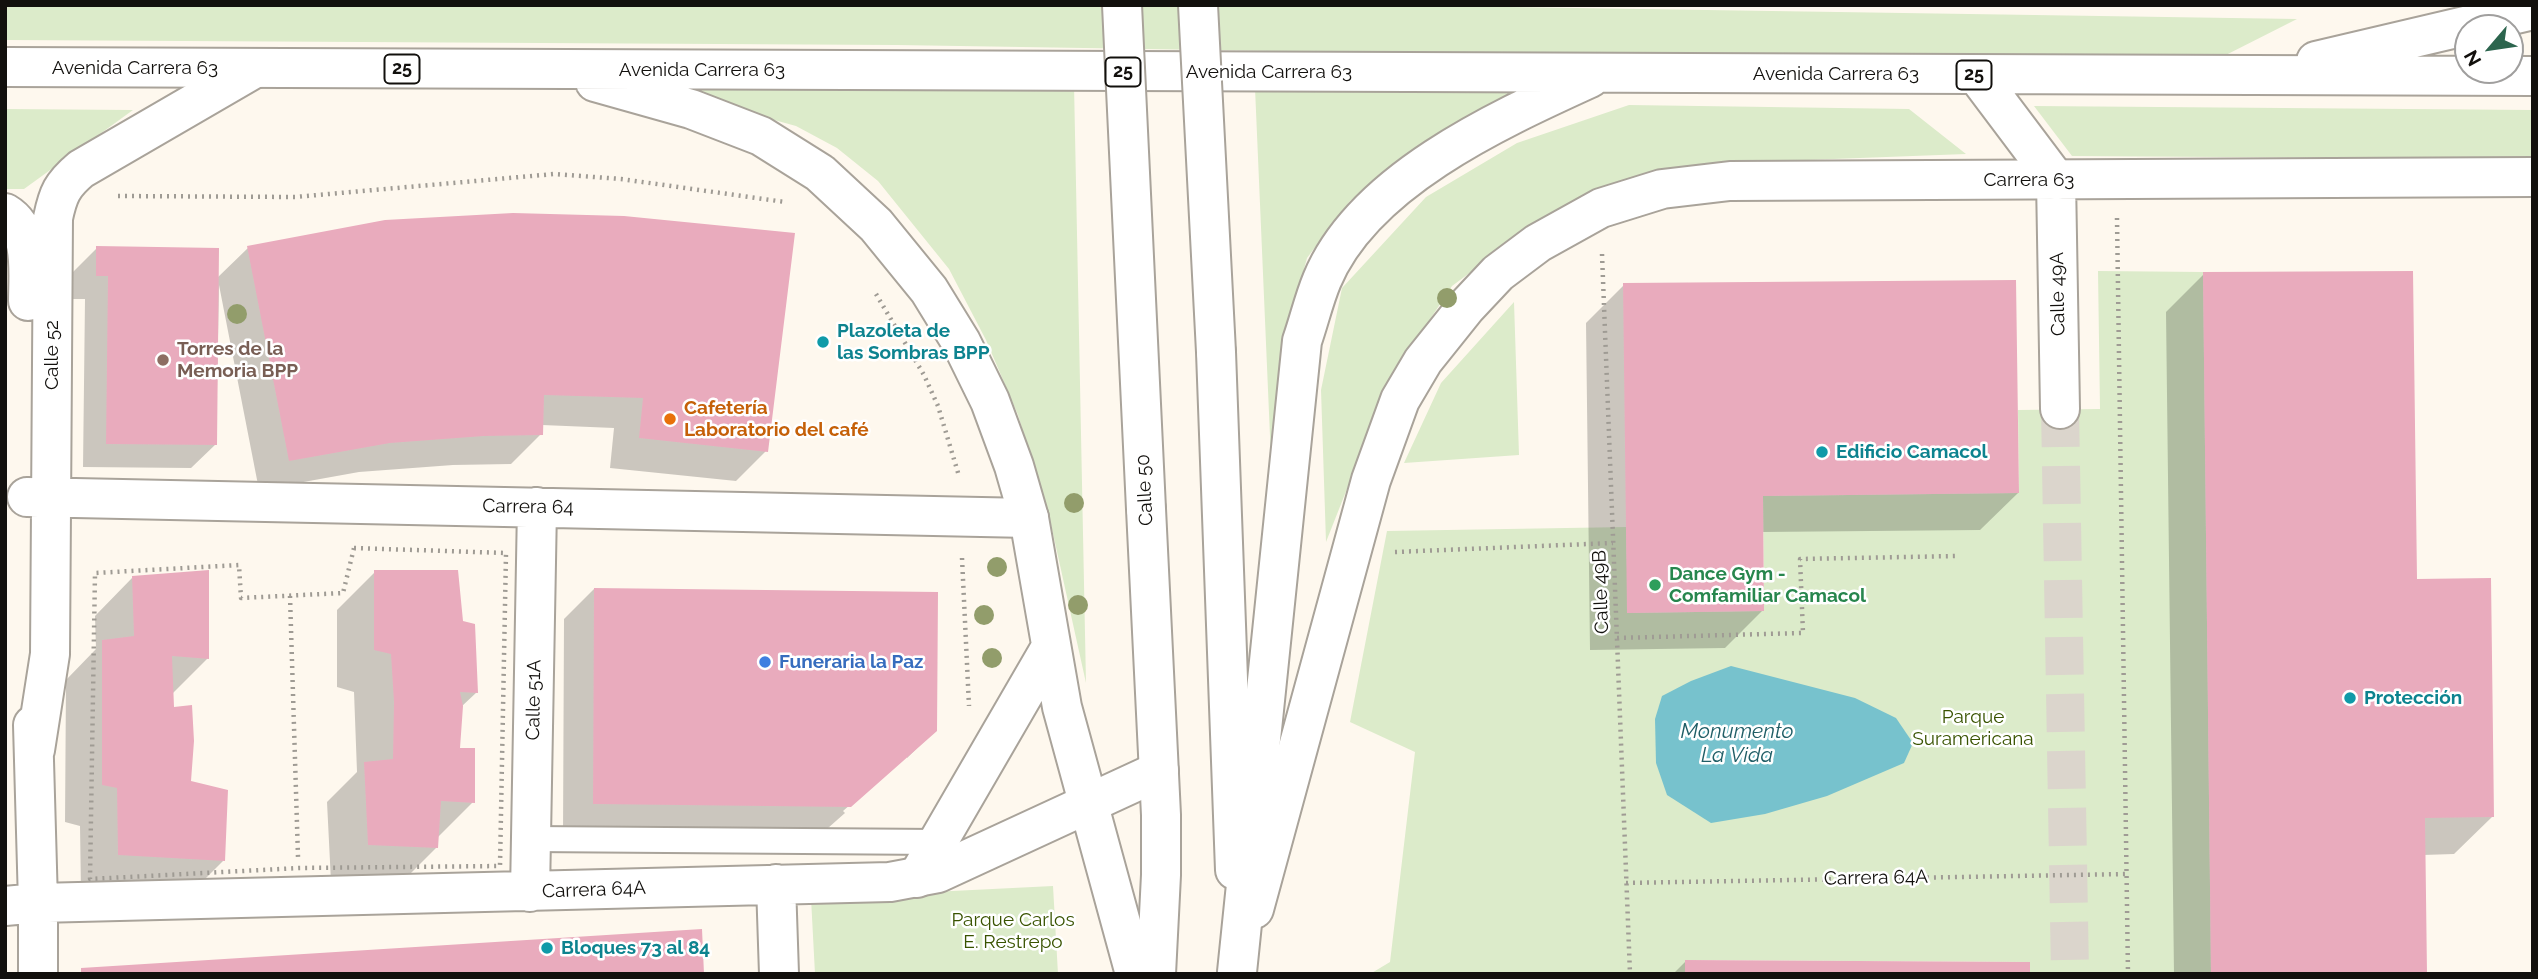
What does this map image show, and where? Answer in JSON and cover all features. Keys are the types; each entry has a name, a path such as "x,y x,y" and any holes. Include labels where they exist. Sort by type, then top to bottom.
{"main road":[{"name":"Calle 50","path":"1122,5 1159,771 1161,875 1156,974"},
{"path":"1198,5 1216,352 1233,780 1237,973"},
{"path":"2253,76 2533,10"},
{"name":"Avenida Carrera 63","path":"5,67 2533,76"},
{"path":"57,196 67,181 81,169 255,68"},
{"path":"549,69 691,109 761,136 820,173 876,225 929,290 961,342 990,401 1014,466 1029,518 1062,707 1135,974"},
{"path":"1237,973 1302,341 1323,278 1350,233 1390,194 1440,154 1487,127 1600,73"},
{"path":"1977,75 2056,180"},
{"name":"Carrera 63","path":"1237,973 1367,492 1400,400 1423,361 1467,306 1498,273 1538,243 1601,208 1662,189 1730,181 2533,177"},
{"name":"Calle 49A","path":"2056,180 2060,409"},
{"name":"Calle 52","path":"39,497 53,218 57,196"},
{"name":"Calle 52","path":"14,224 28,260 39,497 50,654 35,750 22,905 38,974"},
{"name":"Carrera 64","path":"39,497 1029,518"},
{"name":"Calle 51A","path":"530,892 537,508"},
{"path":"917,878 1051,647"},
{"name":"Carrera 64A","path":"22,905 890,882 938,873 1159,771"},
{"path":"776,884 779,974"}],"lane":[{"path":"531,839 938,842"}],"path":[{"path":"57,196 295,197 554,174 621,179 732,194 787,202 796,208"},
{"path":"2117,179 2128,974"},
{"name":"Calle 49B","path":"1601,208 1630,974"},
{"path":"872,288 907,344 938,406 959,477 969,706"},
{"path":"1390,552 1613,543"},
{"path":"354,548 506,553 500,866 299,868 90,880 95,573 239,565 241,598 290,596 343,593 354,548"},
{"path":"1617,638 1803,633 1800,559 1958,556"},
{"path":"290,596 299,868"},
{"name":"Carrera 64A","path":"1626,883 2126,874"}],"green space":[{"path":"5,5 1444,6 2297,19 2214,61 1709,58 897,45 5,40"},
{"path":"640,83 1074,84 1086,683 1050,520 1018,415 986,340 949,269 878,181 837,148 796,126"},
{"path":"1255,88 1519,89 1413,149 1350,201 1307,258 1281,354 1274,529"},
{"path":"1629,105 1909,109 1966,154 1727,163 1633,177 1530,228 1452,286 1390,380 1326,542 1321,390 1342,288 1426,197 1517,143"},
{"path":"2034,106 2533,110 2533,159 2072,156"},
{"path":"5,109 133,110 24,189 5,189"},
{"name":"Parque Suramericana","path":"2098,271 2203,272 2211,974 2030,974 2030,962 1685,960 1685,974 1370,974 1390,962 1415,752 1350,722 1387,531 1626,527 1628,613 1764,611 1763,496 2019,493 2018,410 2100,409"},
{"path":"1514,302 1519,455 1404,463 1441,383"},
{"name":"Parque Carlos E. Restrepo","path":"1053,886 1058,974 815,974 811,898"}],"water":[{"name":"Monumento La Vida","path":"1731,666 1855,698 1896,718 1913,743 1904,763 1827,796 1765,814 1711,823 1667,795 1656,763 1655,719 1662,696 1691,681"}],"building":[{"path":"513,213 624,216 795,233 768,452 639,438 643,398 544,395 543,435 390,443 289,461 247,246 385,220"},
{"name":"Torres de la Memoria BPP","path":"96,246 219,248 217,445 106,444 108,276 96,276"},
{"name":"Protección","path":"2413,271 2417,579 2491,578 2494,817 2425,818 2427,974 2211,974 2203,272"},
{"name":"Edificio Camacol","path":"2016,280 2019,493 1763,496 1764,611 1627,613 1623,283"},
{"path":"209,570 209,659 172,656 174,707 192,705 194,741 191,781 228,790 225,861 118,855 117,788 102,785 102,640 134,636 132,576"},
{"path":"374,570 458,570 463,621 475,624 478,693 460,692 463,706 460,748 475,748 475,803 441,801 438,848 368,845 364,762 393,759 391,654 374,650"},
{"name":"Funeraria la Paz","path":"594,588 938,592 937,731 851,807 593,804"},
{"name":"Bloques 73 al 84","path":"702,929 704,974 81,974 81,968"},
{"path":"1685,960 2030,962 2030,974 1685,974"}],"tunnel":[{"path":"2060,409 2070,974"}],"place":[{"name":"Plazoleta de las Sombras BPP","path":"823,342"},
{"name":"Torres de la Memoria BPP","path":"163,360"},
{"name":"Cafetería Laboratorio del café","path":"670,419"},
{"name":"Edificio Camacol","path":"1822,452"},
{"name":"Dance Gym - Comfamiliar Camacol","path":"1655,585"},
{"name":"Funeraria la Paz","path":"765,662"},
{"name":"Protección","path":"2350,698"},
{"name":"Bloques 73 al 84","path":"547,948"}]}
